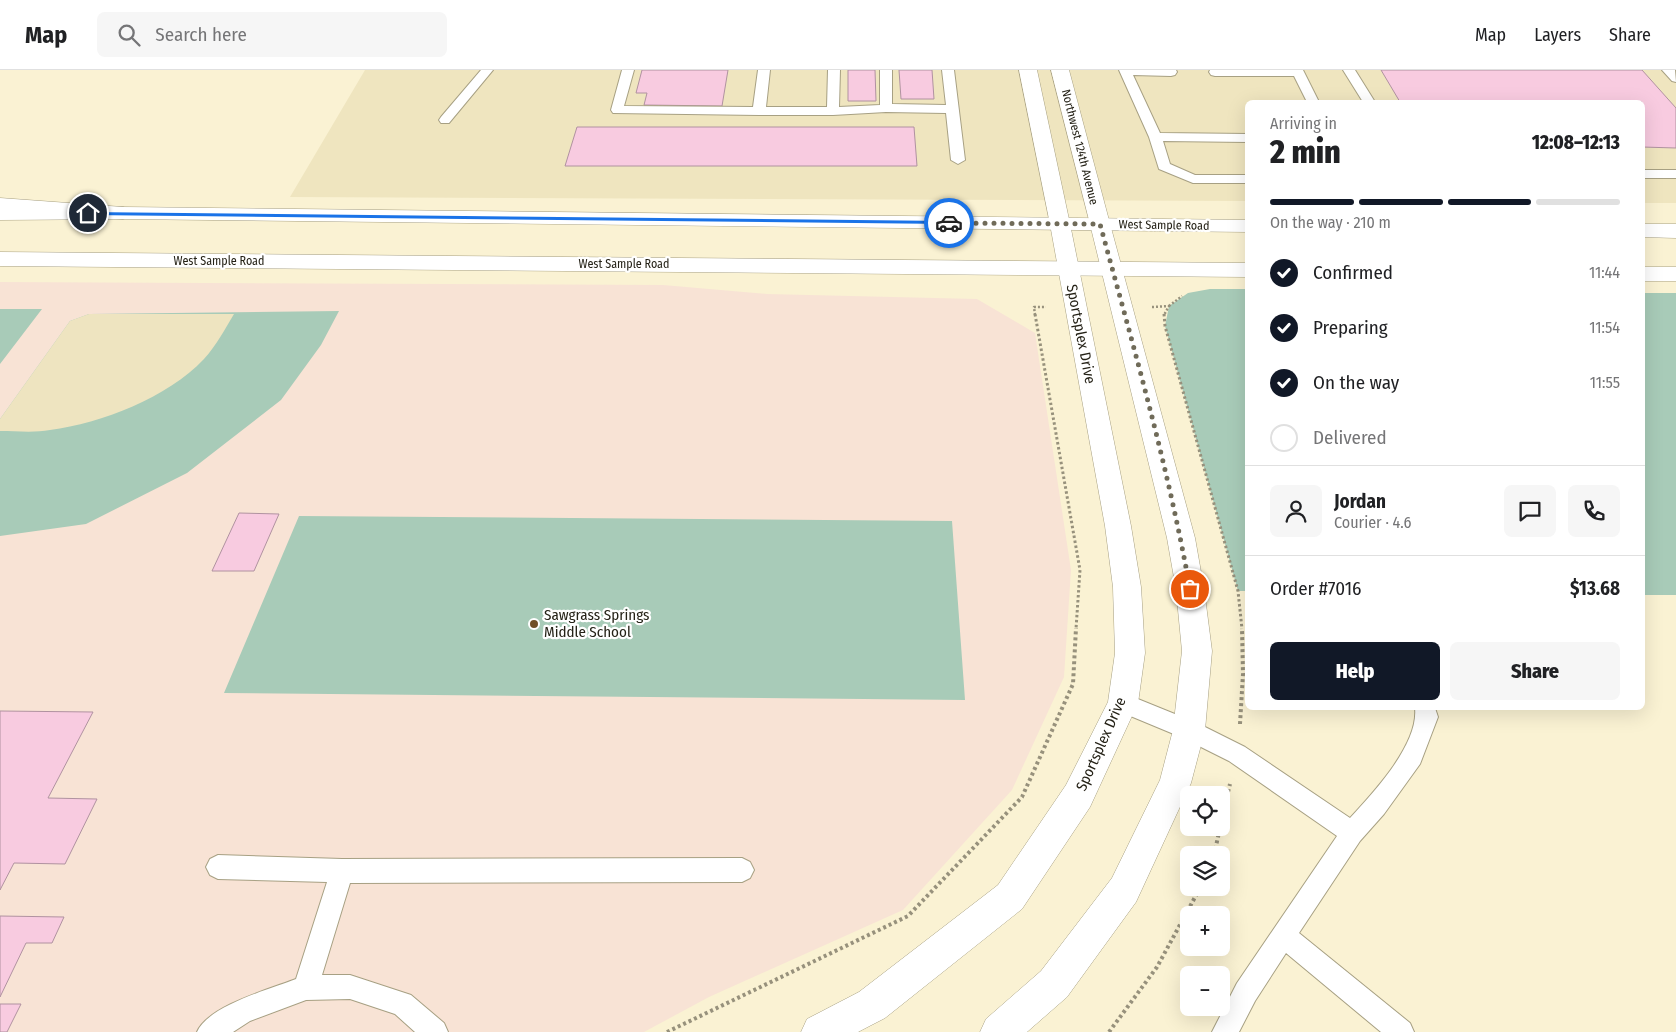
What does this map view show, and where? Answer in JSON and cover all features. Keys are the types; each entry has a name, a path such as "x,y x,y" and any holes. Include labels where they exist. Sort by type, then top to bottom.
{"main road":[{"path":"1028,70 1060,224"},
{"name":"Northwest 124th Avenue","path":"1060,70 1100,224"},
{"path":"0,204 123,213"},
{"name":"West Sample Road","path":"0,214 123,213 1245,226"},
{"name":"Sportsplex Drive","path":"820,1032 872,1005 1010,897 1078,796 1124,703 1130,653 1127,587 1118,526 1060,224"},
{"path":"999,1032 1054,984 1124,890 1175,783 1189,730 1197,651 1190,589 1181,538 1100,224"},
{"path":"1645,230 1676,230"},
{"name":"West Sample Road","path":"0,259 1245,270"},
{"path":"1645,274 1676,274"}],"lane":[{"path":"445,120 487,70"},
{"path":"628,70 617,110 833,111 886,108 952,109"},
{"path":"759,111 764,70"},
{"path":"833,111 834,70"},
{"path":"886,70 886,108"},
{"path":"948,70 958,160"},
{"path":"1349,70 1368,100"},
{"path":"1668,70 1676,78"},
{"path":"1171,72 1126,71 1155,137 1164,166 1193,179 1239,176"},
{"path":"1215,72 1297,71 1312,100"},
{"path":"1155,137 1219,142 1245,138"},
{"path":"1645,174 1676,174"},
{"path":"1124,703 1189,730 1236,754 1352,834"},
{"path":"1225,1032 1246,992 1352,834 1376,806 1412,757 1427,717 1425,710"},
{"path":"218,866 342,871 742,870"},
{"path":"306,988 342,871"},
{"path":"1284,936 1401,1032"},
{"path":"210,1032 243,1011 306,988 350,987 402,1004 435,1032"}],"path":[{"path":"1122,307 1169,306 1164,313 1165,326 1238,591 1242,619 1244,689 1236,754 1229,786"},
{"path":"666,1032 908,916 1022,797 1073,684 1080,570 1034,307 1076,307"},
{"path":"1109,1032 1157,968 1196,896"}],"shaded area":[{"path":"365,70 1676,70 1676,203 1645,203 1645,100 1245,100 1245,201 290,197"},
{"name":"Sawgrass Springs Middle School","path":"0,282 663,285 767,294 977,299 1035,333 1071,570 1064,677 1012,790 903,910 709,997 644,1032 0,1032"}],"green space":[{"path":"1210,289 1245,289 1245,591 1238,591 1165,326 1169,306 1188,293"},
{"path":"1645,293 1676,293 1676,595 1645,595"},
{"path":"0,309 42,309 0,364"},
{"path":"339,311 321,345 281,400 187,473 86,524 0,536 0,419 70,321 89,314"},
{"path":"299,516 952,521 965,700 224,693"}],"sand":[{"path":"89,314 234,314 204,359 172,386 153,397 112,415 70,427 38,431 0,431 0,419 70,321"}],"building":[{"path":"642,70 728,70 722,106 644,105 647,93 636,93"},
{"path":"848,70 875,70 876,101 848,101"},
{"path":"899,70 932,70 934,99 901,99"},
{"path":"1381,70 1642,70 1676,108 1676,148 1645,147 1645,100 1399,100"},
{"path":"577,127 914,127 917,166 565,166"},
{"path":"239,513 279,514 254,571 212,571"},
{"path":"0,711 93,712 48,798 97,799 65,864 14,863 0,890"},
{"path":"0,916 64,917 52,943 26,943 0,997"},
{"path":"0,1004 21,1004 7,1032 0,1032"}],"way so far":[{"path":"949,223 1100,224 1181,538 1190,589"}],"place":[{"name":"Sawgrass Springs Middle School","path":"534,624"}],"route":[{"path":"88,213 949,223"}]}
